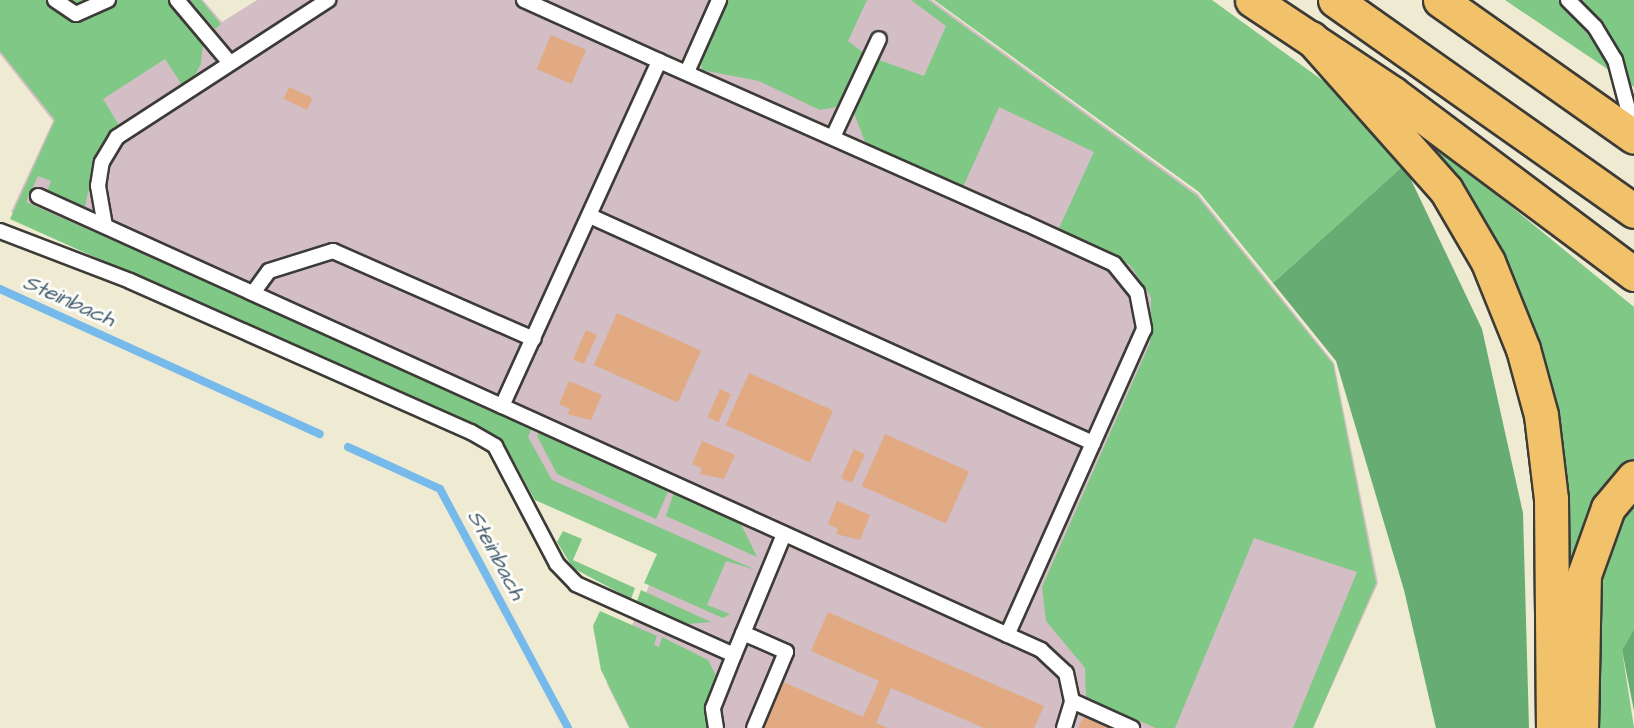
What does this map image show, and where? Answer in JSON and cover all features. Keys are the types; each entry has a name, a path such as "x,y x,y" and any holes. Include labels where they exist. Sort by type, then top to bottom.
{"highway":[{"path":"1252,0 1311,38 1634,274"},
{"path":"1335,0 1634,211"},
{"path":"1440,0 1634,135"},
{"path":"1311,38 1446,190 1488,262 1523,350 1540,415 1551,499 1553,728"},
{"path":"1581,728 1584,575 1608,508 1634,477"}],"lane":[{"path":"55,0 76,14 108,0"},
{"path":"177,0 230,63"},
{"path":"105,226 98,186 102,162 117,137 328,0"},
{"path":"524,0 1114,264 1128,277 1144,312 1144,329 1006,635"},
{"path":"687,72 719,0"},
{"path":"1568,0 1596,27 1615,60 1634,135"},
{"path":"833,137 879,39"},
{"path":"502,406 659,61"},
{"path":"38,196 1055,659 1066,673 1072,702 1064,728"},
{"path":"590,216 1093,443"},
{"path":"0,231 130,281 471,432 495,446 557,564 576,584 734,655"},
{"path":"253,293 269,272 333,251 533,339"},
{"path":"716,728 713,708 784,534"},
{"path":"743,633 786,652 754,728"},
{"path":"1072,702 1132,728"}],"shaded area":[{"path":"0,0 203,0 222,22 257,0 932,0 1198,194 1334,363 1378,583 1313,728 629,728 607,684 663,553 540,498 509,432 11,212 53,121 0,54"}],"green space":[{"path":"0,0 171,0 203,43 201,64 192,80 182,85 165,59 103,99 120,127 95,157 85,207 46,194 51,181 38,176 26,202 533,426 528,437 552,480 756,570 726,561 707,605 730,614 723,618 644,583 657,554 535,500 510,454 486,433 10,219 55,120 0,51"},
{"path":"190,0 201,0 221,24 215,29"},
{"path":"724,0 867,0 848,41 864,53 836,107 820,110 759,81 702,70 700,55"},
{"path":"911,0 928,0 1197,196 1333,364 1376,583 1313,728 1293,728 1357,572 1254,538 1175,728 1156,728 1086,698 1085,668 1046,621 1042,587 1150,343 1151,297 1130,265 1059,228 1094,152 999,107 963,187 865,142 854,113 876,59 924,76 946,26"},
{"path":"934,0 1212,0 1340,93 1404,165 1273,283 1199,192"},
{"path":"1505,0 1634,0 1634,87"},
{"path":"1437,146 1634,307 1634,468 1603,501 1572,728 1561,481 1430,156"},
{"path":"1404,165 1482,329 1523,513 1529,728 1436,728 1404,590 1336,361 1273,283"},
{"path":"541,429 670,487 656,519 557,474 537,436"},
{"path":"675,489 739,520 757,557 666,516"},
{"path":"1634,504 1634,629 1622,650 1634,728 1596,728 1604,562 1620,520"},
{"path":"563,531 582,539 573,560 635,588 631,599 573,568 557,542"},
{"path":"641,590 711,622 686,624 637,601"},
{"path":"600,611 657,636 654,645 659,647 662,637 708,660 717,678 708,707 709,728 630,728 601,670 593,626"},
{"path":"1634,629 1634,711 1622,650"}],"building":[{"path":"551,35 586,50 572,84 537,69"},
{"path":"289,87 313,98 307,110 284,99"},
{"path":"617,313 701,350 678,402 594,365"},
{"path":"586,330 597,335 584,364 573,359"},
{"path":"749,373 833,410 810,462 726,425"},
{"path":"569,381 602,395 591,420 567,414 570,409 559,404"},
{"path":"720,389 731,394 718,422 707,417"},
{"path":"885,434 969,471 946,523 862,486"},
{"path":"702,441 735,455 724,479 700,474 702,468 692,464"},
{"path":"854,449 865,454 852,483 841,478"},
{"path":"837,501 870,515 860,540 836,534 838,529 828,524"},
{"path":"828,612 1044,706 1034,728 984,728 891,688 876,723 888,728 761,728 781,681 863,717 879,681 811,651"},
{"path":"1084,717 1109,728 1078,728"}],"waterway":[{"name":"Steinbach","path":"0,289 320,434"},
{"name":"Steinbach","path":"348,447 440,489 568,728"}]}
